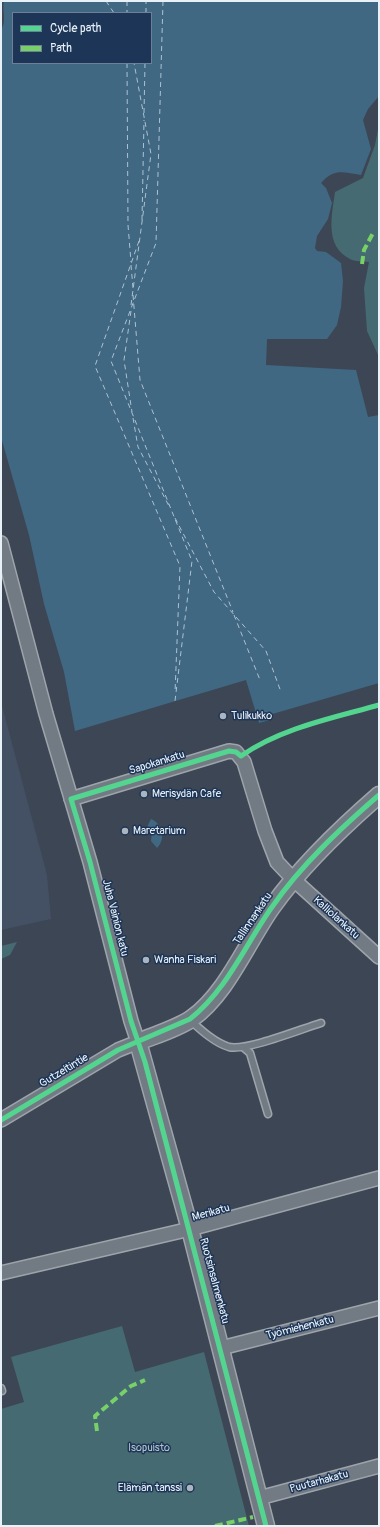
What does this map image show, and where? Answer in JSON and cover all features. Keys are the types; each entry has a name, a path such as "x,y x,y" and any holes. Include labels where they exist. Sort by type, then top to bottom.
{"street":[{"name":"Juha Vainion katu","path":"1,543 46,714 90,862 131,1021 138,1042"},
{"name":"Sapokankatu","path":"71,799 229,751 236,752 244,762 265,831 277,862 294,880"},
{"name":"Tallinnankatu","path":"138,1042 190,1020 209,1002 222,986 272,906 294,880 342,829 379,795"},
{"name":"Kalliolankatu","path":"294,880 379,957"},
{"name":"Gutzeitintie","path":"1,1120 118,1050 138,1042"},
{"name":"Ruotsinsalmenkatu","path":"138,1042 190,1229 266,1526"},
{"name":"Merikatu","path":"1,1273 190,1229 379,1178"},
{"name":"Työmiehenkatu","path":"221,1348 379,1308"},
{"name":"Puutarhakatu","path":"259,1498 379,1466"}],"lane":[{"path":"190,1020 206,1034 228,1047 243,1047 321,1023"},
{"path":"243,1047 250,1053 268,1114"}],"shaded area":[{"path":"4,1 379,1 379,96 368,109 363,120 371,149 361,175 339,172 330,175 321,183 326,188 332,203 328,219 317,236 315,248 317,251 326,252 341,263 343,281 341,307 337,325 327,339 267,339 266,365 356,370 368,417 379,415 379,683 269,715 270,720 259,723 246,680 75,731 64,672 44,604 29,535 1,437 1,29 4,20"},
{"path":"1,702 47,875 51,919 1,930"},
{"path":"151,819 158,824 162,832 162,840 157,848 151,841 152,832 147,827"}],"green space":[{"path":"379,124 379,357 367,331 364,288 369,262 352,260 342,253 336,246 332,229 332,210 335,192 363,178 375,145"},
{"path":"17,942 10,955 1,959 1,946"},
{"name":"Isopuisto","path":"122,1326 135,1372 204,1352 249,1526 1,1526 1,1409 24,1402 11,1357"}],"ferry route":[{"path":"106,1 113,12"},
{"path":"127,1 127,12"},
{"path":"146,1 146,12"},
{"path":"163,1 156,243 111,361 192,561 175,701"},
{"path":"127,64 128,225 131,262"},
{"path":"131,305 151,154 134,64"},
{"path":"144,113 145,64"},
{"path":"142,220 144,120"},
{"path":"139,241 95,366 180,566 175,693"},
{"path":"131,265 133,288"},
{"path":"133,295 140,380 233,612"},
{"path":"131,311 124,360 132,412"},
{"path":"133,418 138,447 169,506"},
{"path":"175,518 214,592 266,651 281,692"},
{"path":"234,615 260,680"}],"marked path":[{"path":"362,264 364,250 373,233"},
{"path":"97,1431 95,1416 131,1386 145,1380"},
{"path":"215,1526 253,1517"}],"cycle path":[{"path":"266,1526 145,1062 131,1021 90,862 71,799 229,751 236,752 241,756 257,746 290,731 326,719 379,705"},
{"path":"1,1120 118,1050 190,1019 215,995 283,891 336,834 379,795"}],"place":[{"name":"Tulikukko","path":"223,716"},
{"name":"Merisydän Cafe","path":"144,794"},
{"name":"Maretarium","path":"125,831"},
{"name":"Wanha Fiskari","path":"146,960"},
{"name":"Elämän tanssi","path":"190,1488"}]}
